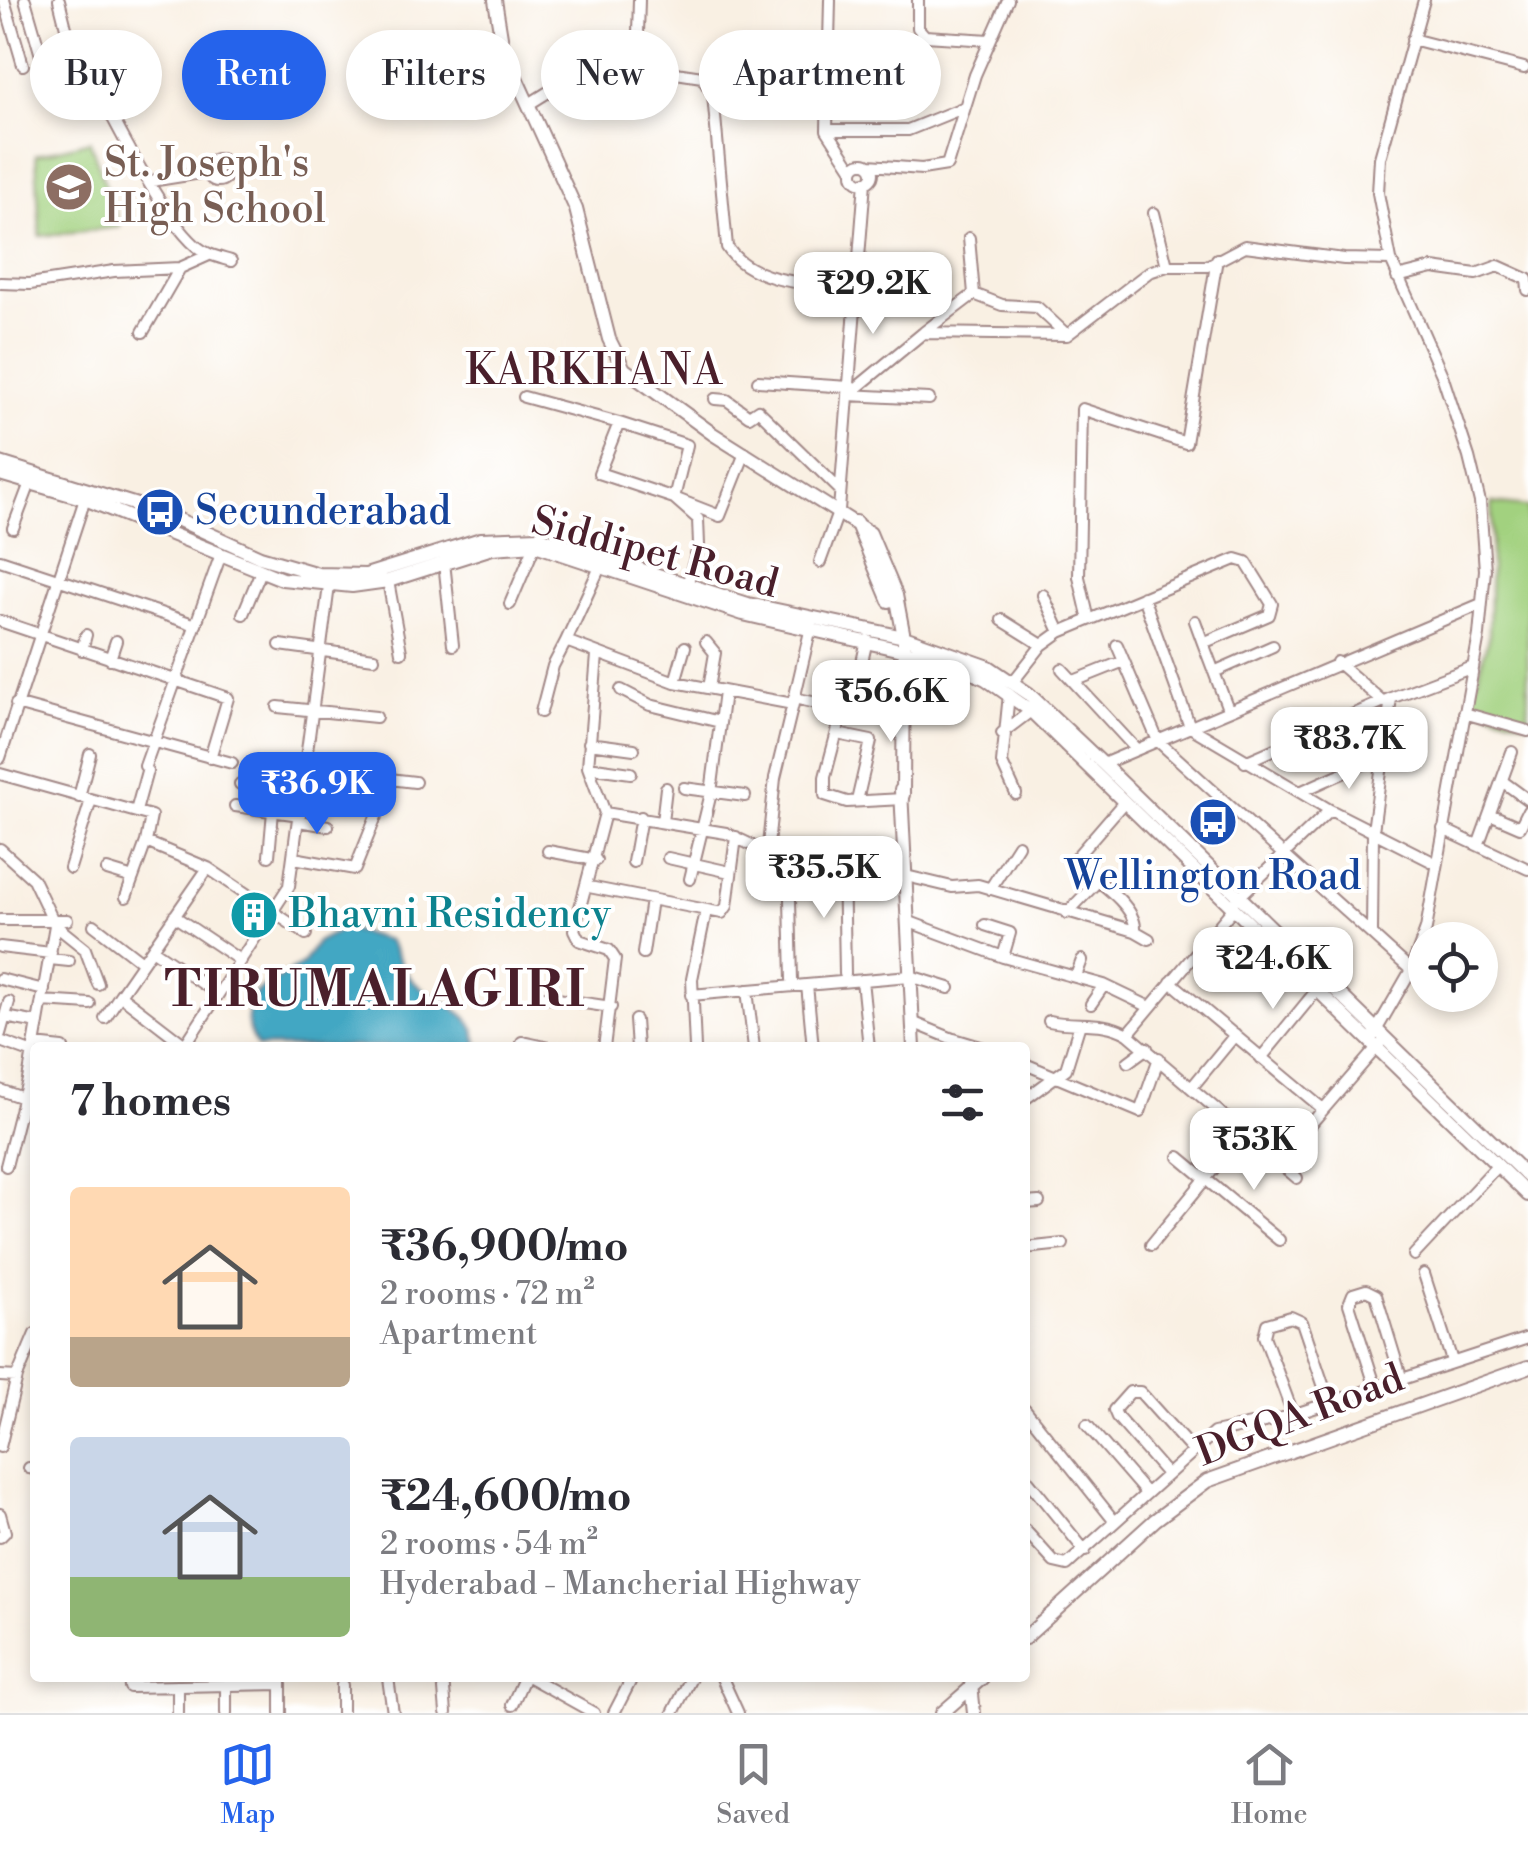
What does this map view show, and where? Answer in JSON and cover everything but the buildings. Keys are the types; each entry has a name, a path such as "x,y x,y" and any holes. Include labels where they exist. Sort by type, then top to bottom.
{"main road":[{"path":"495,0 503,49 576,209 609,339 624,370 701,425 855,520 870,532 891,581 900,642 906,922 914,1042"},
{"name":"Siddipet Road","path":"0,463 166,514 260,557 318,574 366,575 481,539 518,535 566,545 748,604 900,642"},
{"name":"Siddipet Road","path":"0,474 85,499 282,579 329,586 388,580 492,548 535,545 743,614 867,640 900,642"},
{"path":"900,642 1011,688 1103,764 1316,991 1378,1039 1528,1195"},
{"path":"900,642 898,721 903,797"},
{"path":"1011,688 1124,802 1528,1177"},
{"name":"DGQA Road","path":"1030,1633 1156,1520 1207,1481 1528,1366"},
{"path":"942,1713 973,1682"},
{"path":"974,1682 974,1713"}],"street":[{"path":"4,0 23,65"},
{"path":"25,0 34,30"},
{"path":"58,0 66,28 151,181 186,235 209,255 231,261"},
{"path":"638,30 639,0"},
{"path":"830,0 828,130 858,181 865,182"},
{"path":"918,0 918,28 925,36 990,40"},
{"path":"853,170 862,163 947,165 965,107 1008,0"},
{"path":"1424,0 1380,158 1378,193 1390,260 1442,375 1469,458 1484,537 1473,667 1427,922"},
{"path":"1412,38 1524,68"},
{"path":"679,71 694,72 709,84 727,247 736,262 786,280 857,289"},
{"path":"529,104 541,96"},
{"path":"828,130 908,130 965,107"},
{"path":"820,562 839,510 865,182 872,174 869,165"},
{"path":"151,181 208,172"},
{"path":"1154,213 1167,266"},
{"path":"969,238 974,294"},
{"path":"923,333 1067,335 1148,272 1167,266 1207,266 1246,246 1344,259 1390,260"},
{"path":"0,283 30,284 100,272 180,268 209,255"},
{"path":"1088,620 1079,577 1082,409 1186,442 1217,259"},
{"path":"1397,277 1432,268 1476,274 1498,266 1528,278 1528,290"},
{"path":"143,332 180,268"},
{"path":"848,391 974,294"},
{"path":"974,294 1002,305 1037,307 1067,335"},
{"path":"758,381 928,399"},
{"path":"524,397 686,445"},
{"path":"714,400 727,400 749,416 758,410 840,490"},
{"path":"619,424 599,473 720,516 745,452"},
{"path":"674,498 686,445 701,425"},
{"path":"14,528 30,483"},
{"path":"674,498 698,519 699,545 687,585"},
{"path":"0,758 85,499"},
{"path":"510,604 535,545"},
{"path":"136,811 152,740 221,554"},
{"path":"0,560 196,625"},
{"path":"1016,794 1003,772 1002,732 1011,688 1042,645 1088,620 1236,560 1246,562 1272,610 1203,643"},
{"path":"444,562 454,646"},
{"path":"541,712 553,666 600,566"},
{"path":"243,614 261,570"},
{"path":"388,580 401,652"},
{"path":"187,1042 290,886 329,586"},
{"path":"1044,595 1060,632"},
{"path":"1143,598 1190,727 1330,810 1438,864"},
{"path":"1103,764 1481,604"},
{"path":"1002,620 1042,645"},
{"path":"0,621 228,698 210,758"},
{"path":"1195,622 1228,709"},
{"path":"767,855 776,778 810,628"},
{"path":"82,650 86,635"},
{"path":"566,640 675,682 898,721"},
{"path":"855,693 867,640"},
{"path":"110,660 116,641"},
{"path":"706,642 716,652 709,688"},
{"path":"280,645 374,658"},
{"path":"1117,645 1158,741 1408,967"},
{"path":"1214,672 1273,646"},
{"path":"675,682 685,647"},
{"path":"597,655 588,767 605,813 589,887 575,924 576,936 612,953 611,1007 605,1042"},
{"path":"1074,681 1124,661"},
{"path":"1337,662 1386,699"},
{"path":"1245,762 1386,699 1473,667"},
{"path":"1062,669 1136,749"},
{"path":"621,690 650,705 720,722"},
{"path":"690,878 712,793 724,692"},
{"path":"1372,932 1373,831 1386,699"},
{"path":"16,704 232,763"},
{"path":"278,707 376,717"},
{"path":"843,709 823,790 830,798 857,801 903,797"},
{"path":"1002,732 1031,711"},
{"path":"1464,713 1528,731"},
{"path":"842,735 871,741 857,801"},
{"path":"589,743 634,749"},
{"path":"1479,844 1512,752"},
{"path":"70,868 90,754"},
{"path":"1300,792 1383,755"},
{"path":"588,767 630,772"},
{"path":"305,769 415,782"},
{"path":"0,774 136,811 152,820 126,897"},
{"path":"294,858 355,869 392,778"},
{"path":"1502,781 1528,800"},
{"path":"240,784 303,792"},
{"path":"662,822 666,788"},
{"path":"684,788 745,796"},
{"path":"1124,802 1072,861 1134,918 1135,931"},
{"path":"236,806 328,826"},
{"path":"1128,1034 1235,904 1281,854 1330,810"},
{"path":"269,856 273,811"},
{"path":"1490,814 1520,827 1528,811"},
{"path":"605,813 704,829 736,837 767,855 789,859 905,858"},
{"path":"633,862 641,817"},
{"path":"1442,829 1528,868"},
{"path":"589,887 724,912 736,837"},
{"path":"146,842 208,868 306,934"},
{"path":"990,889 1018,845"},
{"path":"0,850 33,879 59,922 86,950 98,984"},
{"path":"548,851 596,860"},
{"path":"668,858 730,872"},
{"path":"789,859 792,980"},
{"path":"842,860 846,974"},
{"path":"105,1018 208,868"},
{"path":"107,870 132,878"},
{"path":"906,876 952,888 973,884 1135,931 1148,939"},
{"path":"1067,914 1097,882"},
{"path":"644,953 651,900"},
{"path":"695,1042 691,995 706,911"},
{"path":"174,916 241,961"},
{"path":"0,920 59,922"},
{"path":"35,1042 59,922"},
{"path":"906,922 1002,957 1104,985 1150,1008"},
{"path":"94,925 142,962"},
{"path":"989,951 991,927 1010,933 1002,957"},
{"path":"0,947 69,961"},
{"path":"152,949 218,994"},
{"path":"1076,976 1082,960"},
{"path":"691,995 910,976 949,988"},
{"path":"1278,1162 1378,1039 1408,976"},
{"path":"0,980 44,996 90,1004"},
{"path":"862,980 868,1042"},
{"path":"1171,982 1323,1109"},
{"path":"806,985 812,1042"},
{"path":"1091,1004 1104,985"},
{"path":"747,990 753,1042"},
{"path":"1261,1058 1316,991"},
{"path":"120,995 181,1042"},
{"path":"544,997 611,1007"},
{"path":"9,1002 0,1040 30,1048"},
{"path":"5,1018 38,1023"},
{"path":"635,1020 637,1042"},
{"path":"1049,1021 1079,1027 1106,1024 1128,1034 1297,1178"},
{"path":"912,1022 955,1042"},
{"path":"1030,1096 1058,1079 1070,1060 1079,1027"},
{"path":"1193,1086 1235,1036"},
{"path":"1128,1062 1147,1048"},
{"path":"1030,1066 1140,1112 1159,1058"},
{"path":"6,1166 30,1082"},
{"path":"0,1090 24,1098"},
{"path":"1151,1245 1243,1133"},
{"path":"0,1135 13,1136"},
{"path":"1179,1157 1279,1240"},
{"path":"1414,1255 1498,1165"},
{"path":"1030,1203 1039,1202"},
{"path":"1030,1247 1063,1244"},
{"path":"1424,1274 1452,1361"},
{"path":"1375,1385 1349,1304 1353,1294 1366,1290 1376,1296 1400,1377"},
{"path":"1293,1414 1264,1336 1268,1324 1292,1317 1302,1322 1330,1402"},
{"path":"1030,1535 1061,1566 1085,1550 1192,1450 1231,1426 1293,1414 1528,1338"},
{"path":"0,1447 17,1377 30,1346"},
{"path":"0,1376 17,1377"},
{"path":"1166,1473 1114,1410 1130,1392 1140,1392 1192,1450"},
{"path":"1030,1415 1115,1522"},
{"path":"1087,1425 1143,1496 1156,1520"},
{"path":"1030,1483 1085,1550"},
{"path":"0,1514 5,1532 0,1537"},
{"path":"130,1682 130,1688 267,1682"},
{"path":"281,1682 282,1713"},
{"path":"389,1682 393,1713"},
{"path":"443,1682 446,1713"},
{"path":"512,1705 525,1682"},
{"path":"533,1682 573,1708 594,1713"},
{"path":"614,1713 630,1682"},
{"path":"672,1713 689,1682"},
{"path":"724,1682 738,1713"},
{"path":"226,1685 226,1713"},
{"path":"342,1685 342,1713"},
{"path":"178,1686 178,1713"}],"green space":[{"path":"90,141 120,227 40,236 36,155"},
{"path":"1492,503 1528,507 1528,723 1470,706 1489,634"}],"water":[{"path":"344,928 388,940 413,981 471,1023 477,1042 255,1042 248,1021 256,992 302,964 317,942"}],"place":[{"name":"St. Joseph's High School","path":"69,187"},
{"name":"Secunderabad","path":"160,512"},
{"name":"Wellington Road","path":"1213,822"},
{"name":"Bhavni Residency","path":"254,915"}],"district":[{"name":"KARKHANA","path":"595,371"},
{"name":"TIRUMALAGIRI","path":"376,991"}]}
